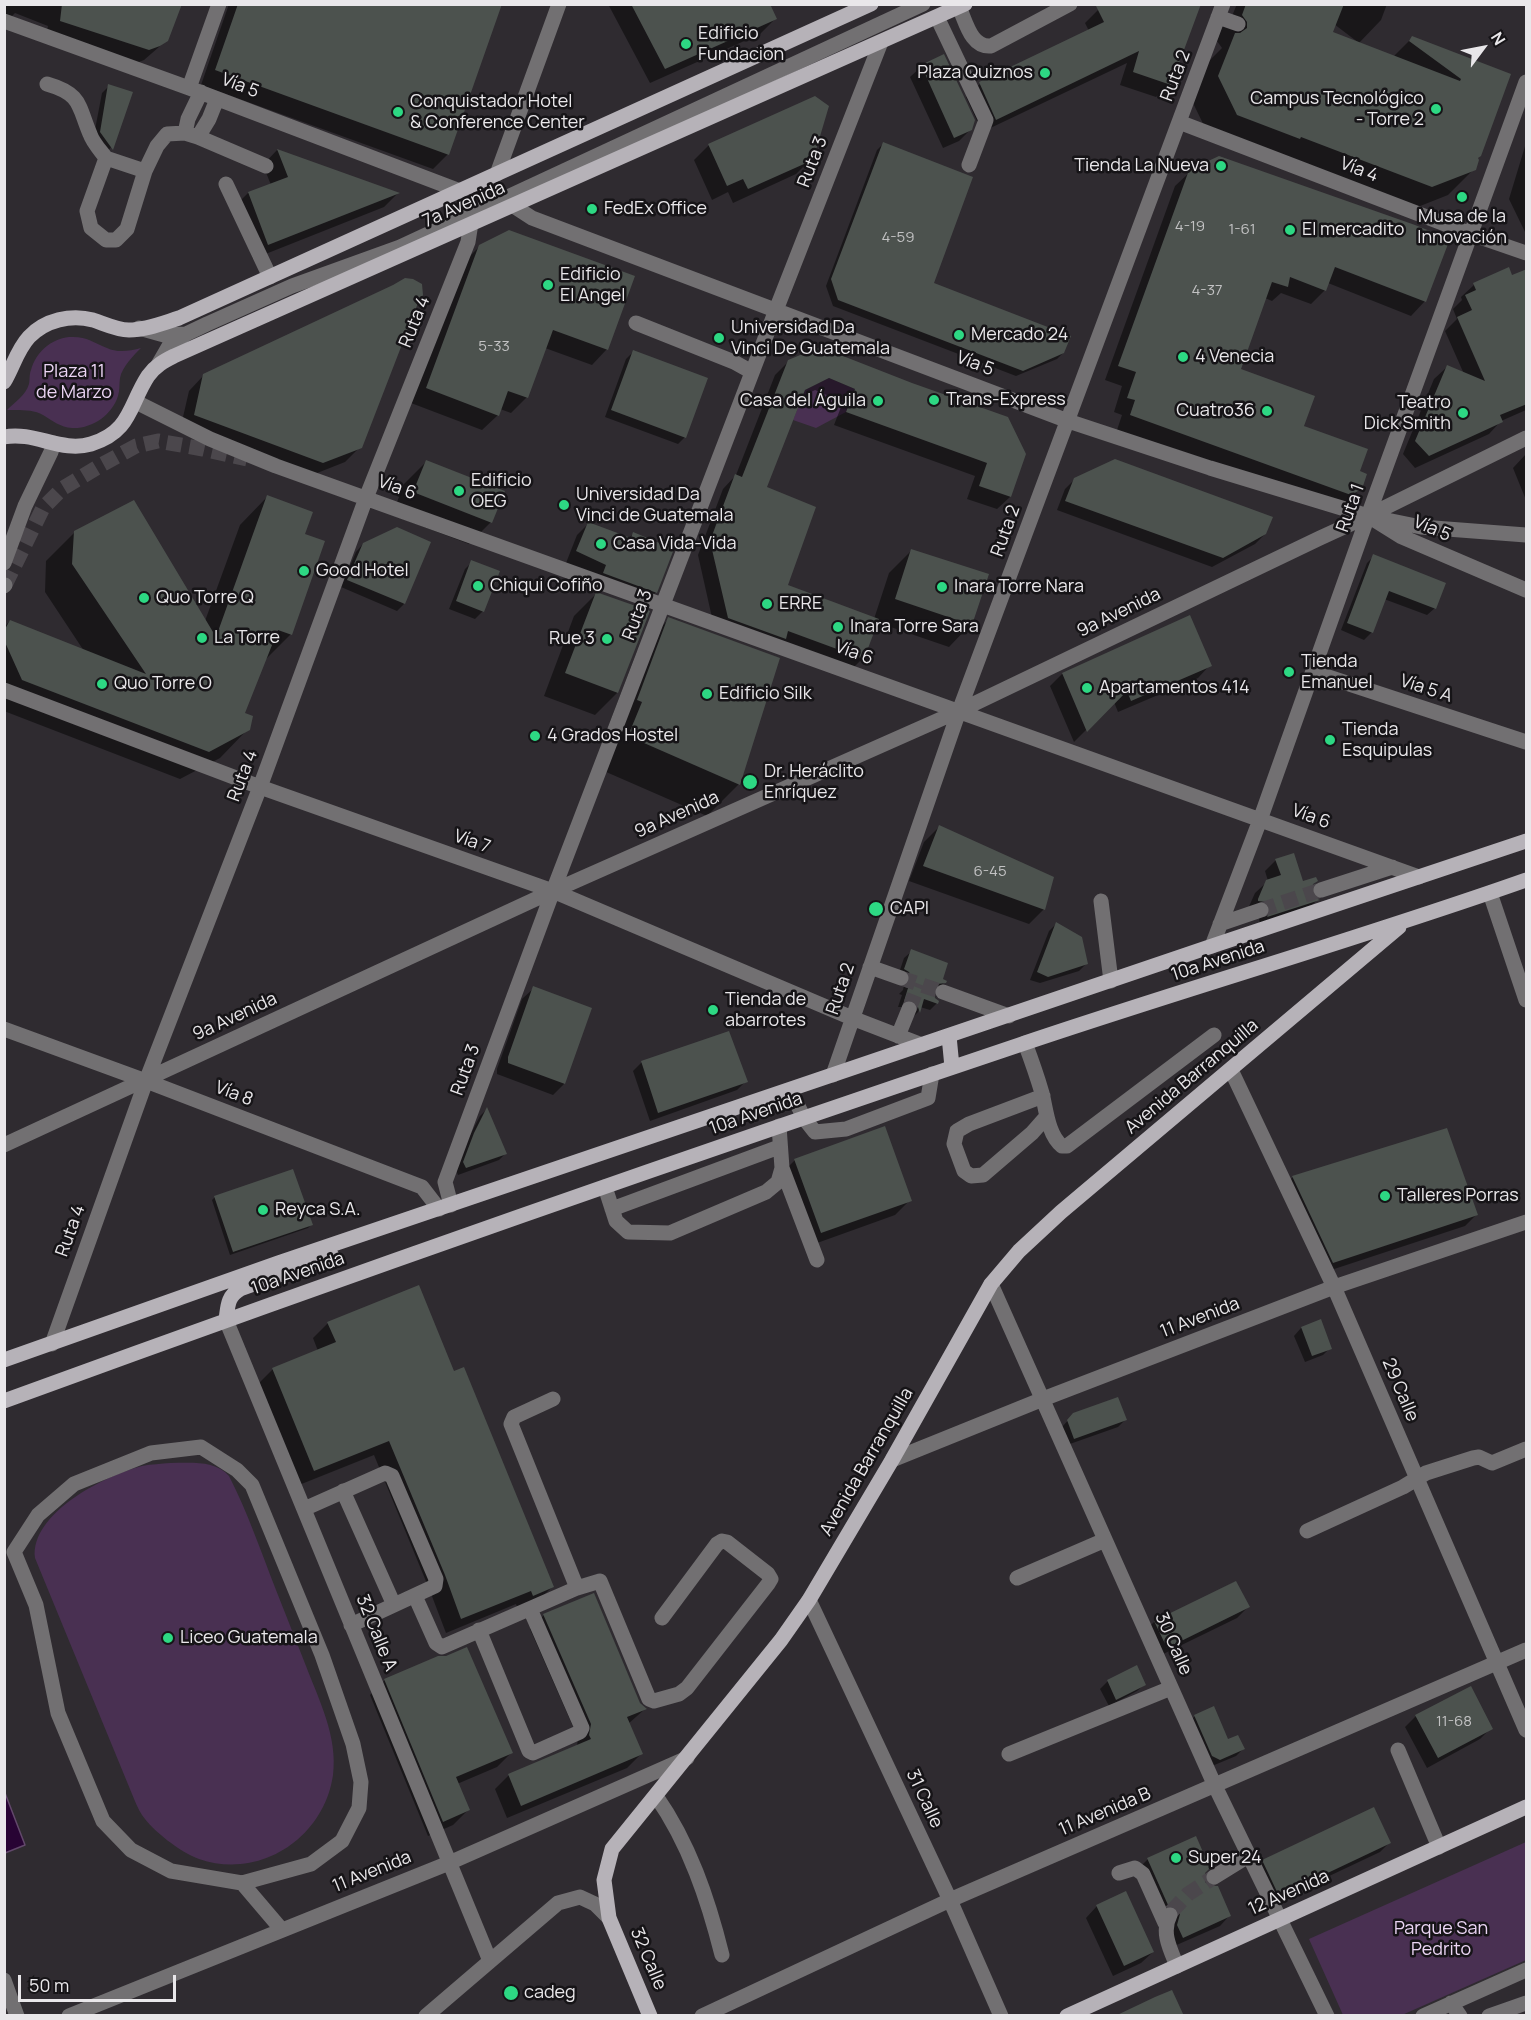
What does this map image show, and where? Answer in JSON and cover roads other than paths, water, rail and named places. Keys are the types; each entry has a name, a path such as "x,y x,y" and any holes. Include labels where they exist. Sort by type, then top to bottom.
{"main road":[{"name":"7a Avenida","path":"4,382 20,348 28,337 55,321 84,318 128,330 179,318 497,174 847,9 871,4"},
{"name":"7a Avenida","path":"4,437 31,436 64,446 80,446 102,440 128,418 148,375 158,365 192,347 962,6"},
{"name":"10a Avenida","path":"4,1360 278,1263 1212,946 1527,842"},
{"name":"10a Avenida","path":"4,1401 226,1320 1025,1042 1523,883"},
{"name":"Avenida Barranquilla","path":"609,1917 604,1880 612,1850 781,1640 809,1600 892,1460 991,1284 1018,1251 1061,1212 1406,922"},
{"path":"949,1036 952,1067"},
{"path":"226,1320 229,1299 240,1288 400,1232 416,1217"},
{"name":"12 Avenida","path":"1067,2016 1527,1807"},
{"name":"32 Calle","path":"609,1917 650,2016"}],"street":[{"path":"191,135 188,119 219,4"},
{"path":"497,174 559,4"},
{"path":"158,365 170,346 186,334 292,286 410,243 923,4"},
{"path":"962,6 976,43 983,47 991,46 1070,4"},
{"path":"1221,11 1238,24"},
{"name":"Ruta 2","path":"833,1075 960,711 1221,11"},
{"path":"937,17 986,120 969,165"},
{"name":"Vía 5","path":"4,21 195,90 460,191"},
{"name":"Ruta 3","path":"445,1207 445,1182 553,891 881,42"},
{"name":"Ruta 1","path":"1212,946 1260,820 1368,516 1527,82"},
{"path":"47,84 62,88 80,104 91,137 106,158 145,171"},
{"path":"191,135 209,119 217,99"},
{"name":"Vía 4","path":"1179,122 1471,234 1527,253"},
{"path":"106,158 87,212 91,228 106,240 116,240 127,229 145,171 157,146 167,134 191,135 267,166"},
{"path":"226,184 270,276"},
{"name":"Vía 5","path":"512,205 532,218 1068,421 1368,516 1400,536 1527,590"},
{"name":"Ruta 4","path":"52,1344 146,1081 260,787 366,498 468,242 471,224"},
{"path":"636,324 734,362 752,372"},
{"path":"140,328 164,335 186,334"},
{"name":"Vía 6","path":"136,402 210,439 276,466 1419,877"},
{"name":"9a Avenida","path":"4,1145 553,891 960,711 1527,438"},
{"path":"4,563 25,506 54,443"},
{"name":"Vía 6","path":"256,461 276,466"},
{"path":"1368,516 1421,527 1527,534"},
{"name":"Vía 5 A","path":"1313,672 1527,742"},
{"name":"Vía 7","path":"4,690 260,787 553,891 852,1018 922,1045"},
{"path":"1321,890 1392,867"},
{"path":"1490,893 1527,1000"},
{"path":"1101,901 1111,981"},
{"path":"1220,924 1261,910"},
{"path":"870,967 901,978"},
{"path":"943,992 1009,1016"},
{"path":"898,1036 909,1009"},
{"name":"Vía 8","path":"4,1029 422,1187 445,1207"},
{"path":"1025,1042 1057,1142 1062,1146 1067,1146 1214,1035"},
{"name":"29 Calle","path":"1231,1070 1335,1287 1527,1730"},
{"path":"790,1090 804,1118 815,1132 846,1129 928,1098 932,1074"},
{"path":"1042,1096 969,1124 957,1131 954,1144 964,1171 971,1176 983,1175 1032,1133 1047,1116"},
{"path":"779,1126 782,1168 817,1260"},
{"path":"612,1209 780,1147"},
{"path":"605,1187 616,1221 628,1232 670,1233 766,1192 777,1182 782,1168"},
{"name":"11 Avenida","path":"892,1460 1042,1399 1335,1287 1527,1221"},
{"name":"30 Calle","path":"991,1284 1215,1786 1327,2016"},
{"name":"32 Calle A","path":"226,1320 490,1961"},
{"path":"553,1399 514,1417 511,1425 577,1588"},
{"path":"242,1883 311,1864 342,1841 358,1808 361,1782 353,1744 322,1655 252,1485 237,1470 201,1447 151,1453 74,1484 38,1515 14,1552 36,1605 58,1713 103,1821 131,1850 171,1871 242,1883 282,1930"},
{"path":"1307,1531 1403,1487 1426,1473 1479,1457 1492,1463 1527,1449"},
{"path":"304,1509 385,1473 392,1476 436,1579 435,1586 351,1625"},
{"path":"343,1491 394,1605"},
{"path":"1017,1578 1105,1540"},
{"path":"415,1596 436,1643 441,1647 577,1588 600,1581 649,1699 654,1701 679,1694 687,1688 771,1579 768,1574 727,1542 722,1541 717,1544 662,1618"},
{"name":"31 Calle","path":"809,1600 950,1900 1001,2016"},
{"path":"479,1630 529,1751 533,1753 580,1732 582,1728 530,1609"},
{"name":"11 Avenida B","path":"702,2016 950,1900 1527,1650"},
{"path":"1009,1754 1171,1688"},
{"path":"1398,1750 1439,1846"},
{"name":"11 Avenida","path":"77,2014 449,1863 687,1758"},
{"path":"656,1796 668,1814 701,1884 722,1955"},
{"path":"1214,1877 1248,1856"},
{"path":"1119,1873 1135,1868 1143,1874 1168,1918 1167,1940 1177,1966"},
{"path":"426,2016 558,1903 580,1897 595,1904 609,1917"},
{"path":"1423,2016 1456,2009 1527,1970"},
{"path":"4,1980 17,2016"},
{"path":"1489,2016 1527,2003"}],"tunnel":[{"path":"5,585 43,508 63,488 136,446 158,441 247,459"},
{"path":"1261,910 1321,890"},
{"path":"901,978 943,992"},
{"path":"909,1009 919,984"},
{"path":"1171,1912 1188,1894 1214,1877"}],"place":[{"name":"Edificio Fundacion","path":"686,44"},
{"name":"Plaza Quiznos","path":"1045,73"},
{"name":"Campus Tecnológico - Torre 2","path":"1436,109"},
{"name":"Conquistador Hotel & Conference Center","path":"398,112"},
{"name":"Tienda La Nueva","path":"1221,166"},
{"name":"Musa de la Innovación","path":"1462,197"},
{"name":"FedEx Office","path":"592,209"},
{"name":"El mercadito","path":"1290,230"},
{"name":"Edificio El Angel","path":"548,285"},
{"name":"Mercado 24","path":"959,335"},
{"name":"Universidad Da Vinci De Guatemala","path":"719,338"},
{"name":"4 Venecia","path":"1183,357"},
{"name":"Trans-Express","path":"934,400"},
{"name":"Casa del Águila","path":"878,401"},
{"name":"Cuatro36","path":"1267,411"},
{"name":"Teatro Dick Smith","path":"1463,413"},
{"name":"Edificio OEG","path":"459,491"},
{"name":"Universidad Da Vinci de Guatemala","path":"564,505"},
{"name":"Casa Vida-Vida","path":"601,544"},
{"name":"Good Hotel","path":"304,571"},
{"name":"Chiqui Cofiño","path":"478,586"},
{"name":"Inara Torre Nara","path":"942,587"},
{"name":"Quo Torre Q","path":"144,598"},
{"name":"ERRE","path":"767,604"},
{"name":"Inara Torre Sara","path":"838,627"},
{"name":"La Torre","path":"202,638"},
{"name":"Rue 3","path":"607,639"},
{"name":"Tienda Emanuel","path":"1289,672"},
{"name":"Quo Torre O","path":"102,684"},
{"name":"Apartamentos 414","path":"1087,688"},
{"name":"Edificio Silk","path":"707,694"},
{"name":"4 Grados Hostel","path":"535,736"},
{"name":"Tienda Esquipulas","path":"1330,740"},
{"name":"Dr. Heráclito Enríquez","path":"750,782"},
{"name":"CAPI","path":"876,909"},
{"name":"Tienda de abarrotes","path":"713,1010"},
{"name":"Talleres Porras","path":"1385,1196"},
{"name":"Reyca S.A.","path":"263,1210"},
{"name":"Liceo Guatemala","path":"168,1638"},
{"name":"Super 24","path":"1176,1858"},
{"name":"cadeg","path":"511,1993"}],"park label":[{"name":"Plaza 11 de Marzo","path":"74,382"},
{"name":"Parque San Pedrito","path":"1441,1939"}]}
